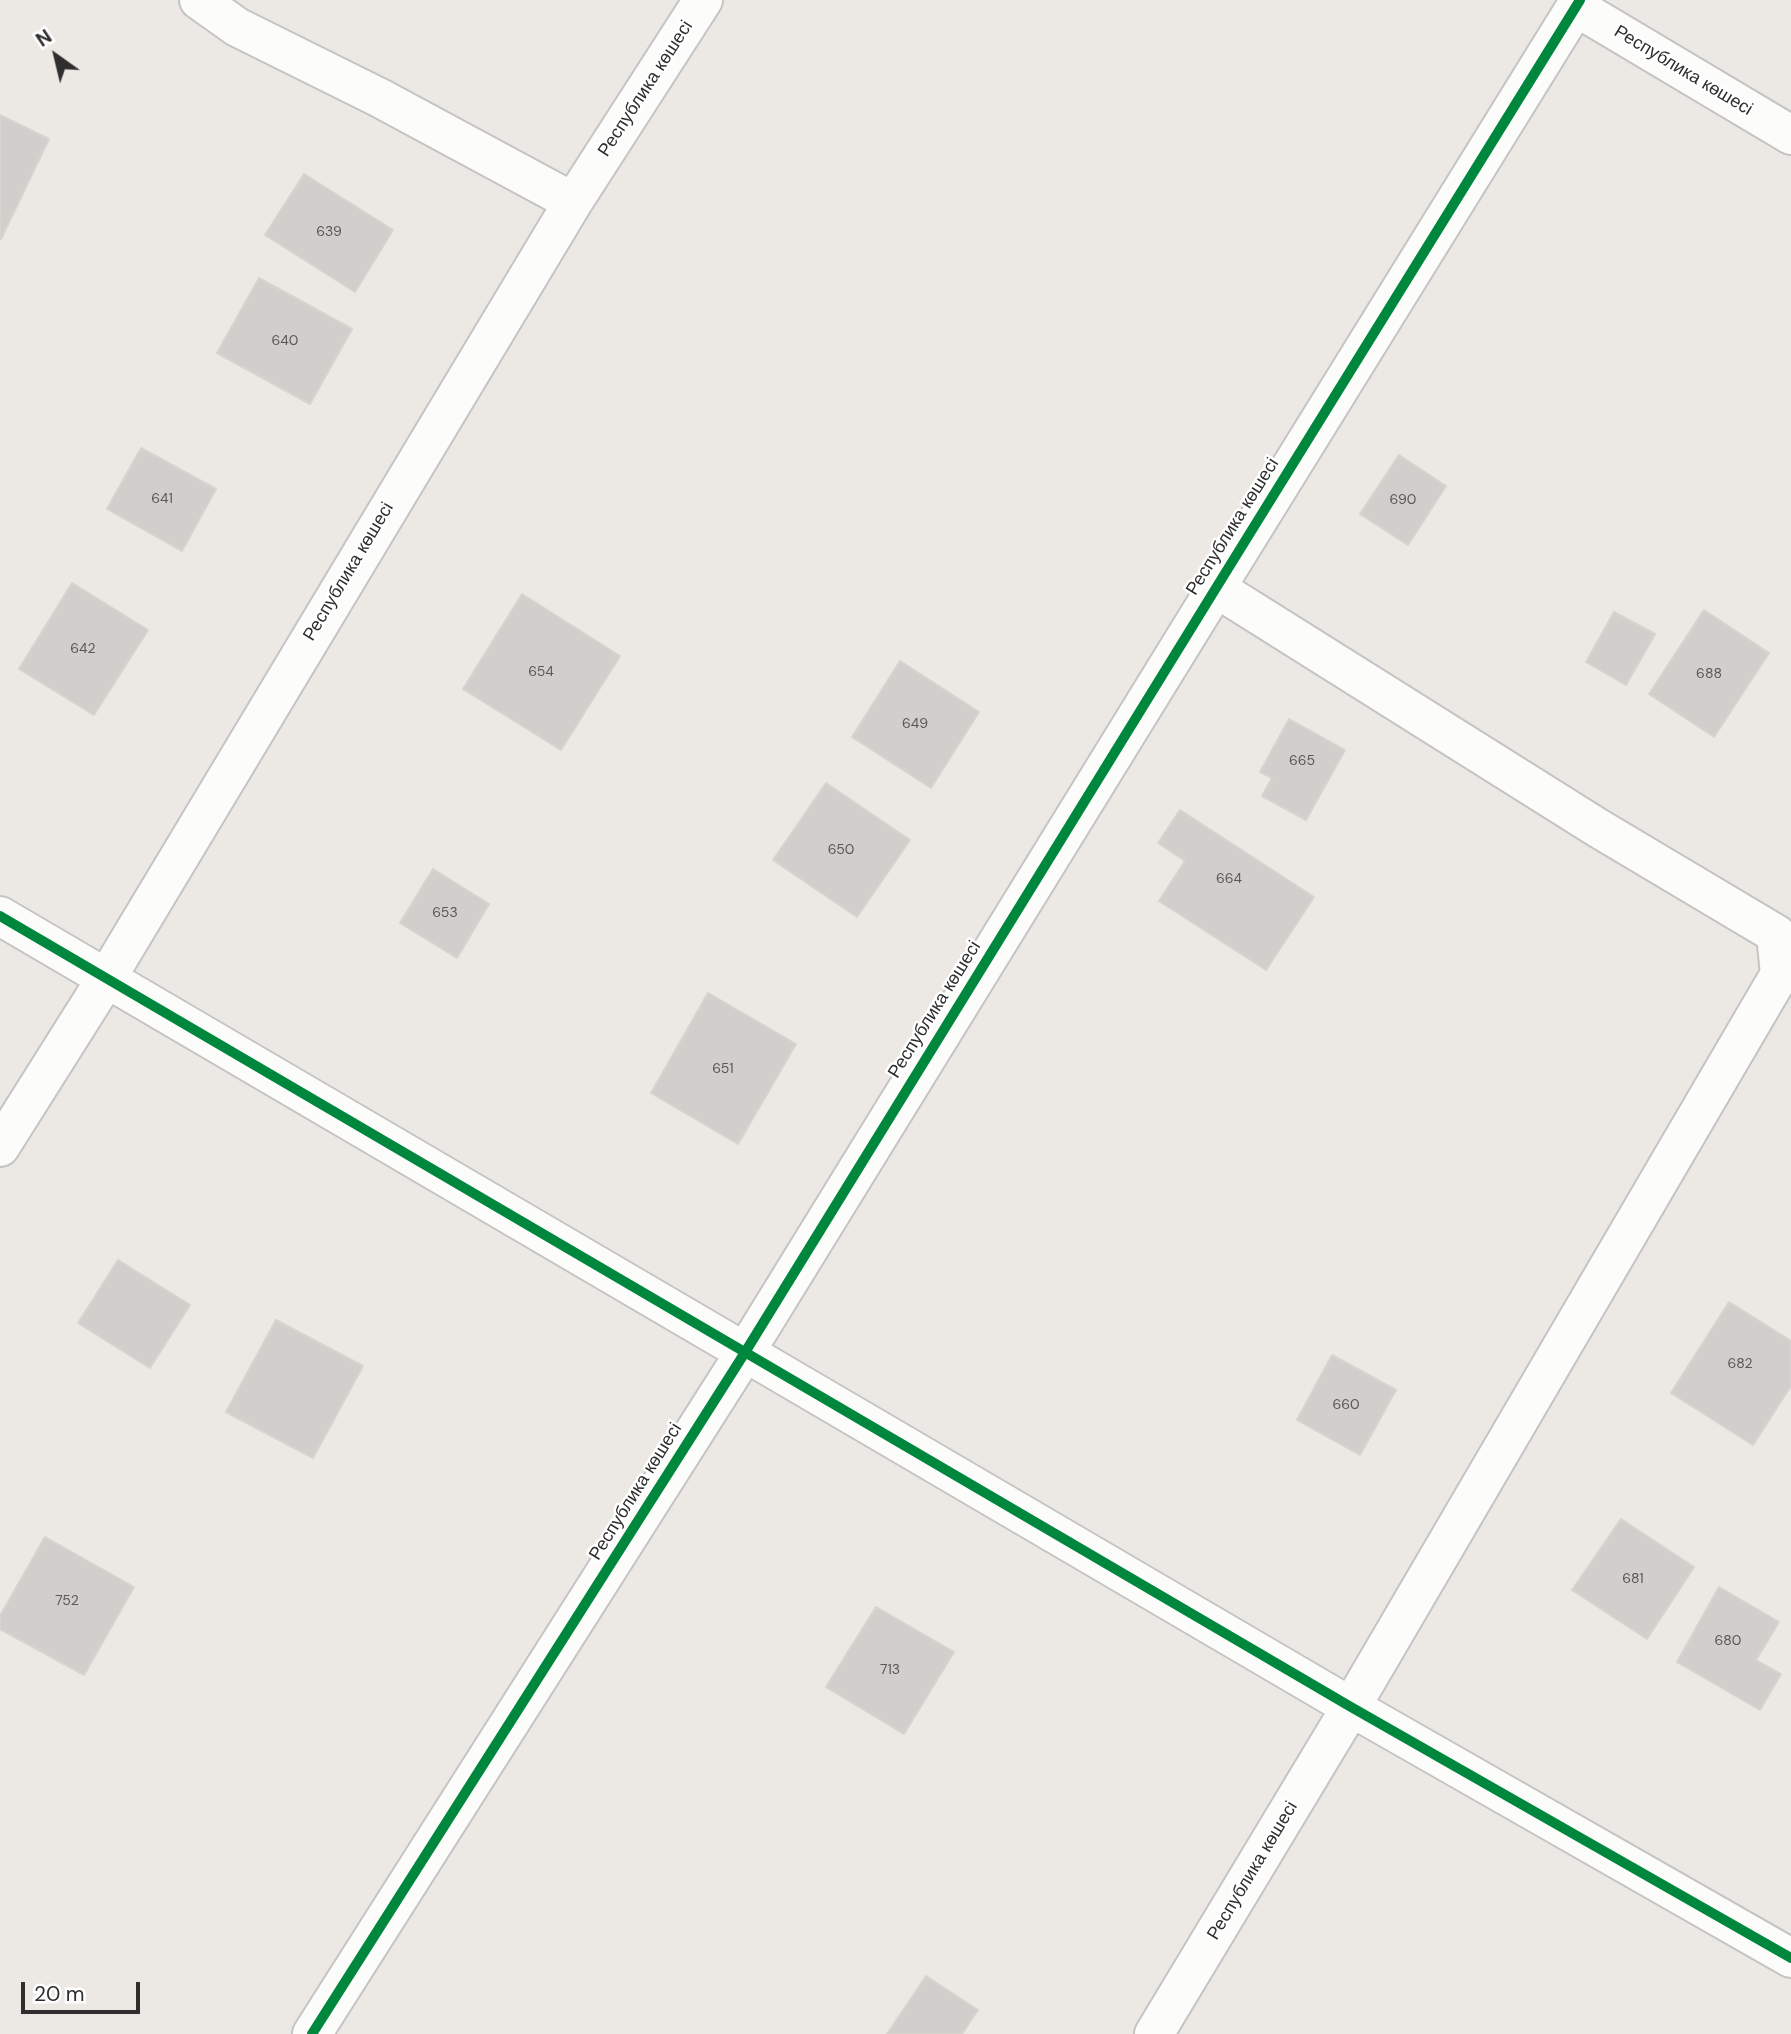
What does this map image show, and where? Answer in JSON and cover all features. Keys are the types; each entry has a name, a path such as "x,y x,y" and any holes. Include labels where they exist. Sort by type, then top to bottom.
{"street":[{"path":"199,0 237,27 380,97 573,202"},
{"name":"Республика көшесі","path":"0,1147 106,979 573,202 703,0"},
{"name":"Республика көшесі","path":"313,2034 744,1354 1578,4 1791,135"},
{"name":"Республика көшесі","path":"1154,2034 1351,1707 1780,974 1776,934 1598,828 1216,588"},
{"path":"0,916 744,1354 1351,1707 1791,1958"}],"building":[{"path":"0,115 49,139 1,239 0,239"},
{"path":"304,174 393,230 355,292 265,235"},
{"path":"259,278 352,329 310,404 217,353"},
{"path":"141,448 216,489 182,551 107,509"},
{"path":"1399,455 1446,486 1408,545 1360,514"},
{"path":"72,583 148,630 94,715 19,669"},
{"path":"522,594 620,656 561,750 463,689"},
{"path":"1704,610 1769,653 1714,737 1649,694"},
{"path":"1614,612 1655,634 1626,685 1586,662"},
{"path":"900,661 979,712 931,788 852,737"},
{"path":"1289,719 1345,750 1306,820 1262,796 1272,778 1260,772"},
{"path":"826,783 910,840 857,917 773,860"},
{"path":"1180,810 1314,897 1266,970 1159,901 1185,861 1158,843"},
{"path":"433,869 489,904 457,958 400,923"},
{"path":"708,993 796,1044 738,1144 651,1093"},
{"path":"118,1260 190,1305 150,1368 78,1323"},
{"path":"1729,1302 1791,1341 1791,1386 1753,1445 1671,1393"},
{"path":"276,1320 363,1366 313,1458 226,1412"},
{"path":"1332,1355 1396,1390 1360,1455 1297,1420"},
{"path":"1621,1519 1694,1567 1647,1639 1572,1590"},
{"path":"45,1537 134,1587 84,1675 0,1629 0,1616"},
{"path":"1719,1587 1779,1622 1756,1660 1781,1674 1760,1710 1677,1662"},
{"path":"876,1607 954,1652 904,1734 826,1687"},
{"path":"926,1976 978,2010 962,2034 887,2034"}],"cycle path":[{"path":"312,2034 744,1354 1580,0"},
{"path":"0,916 1351,1707 1791,1958"}]}
